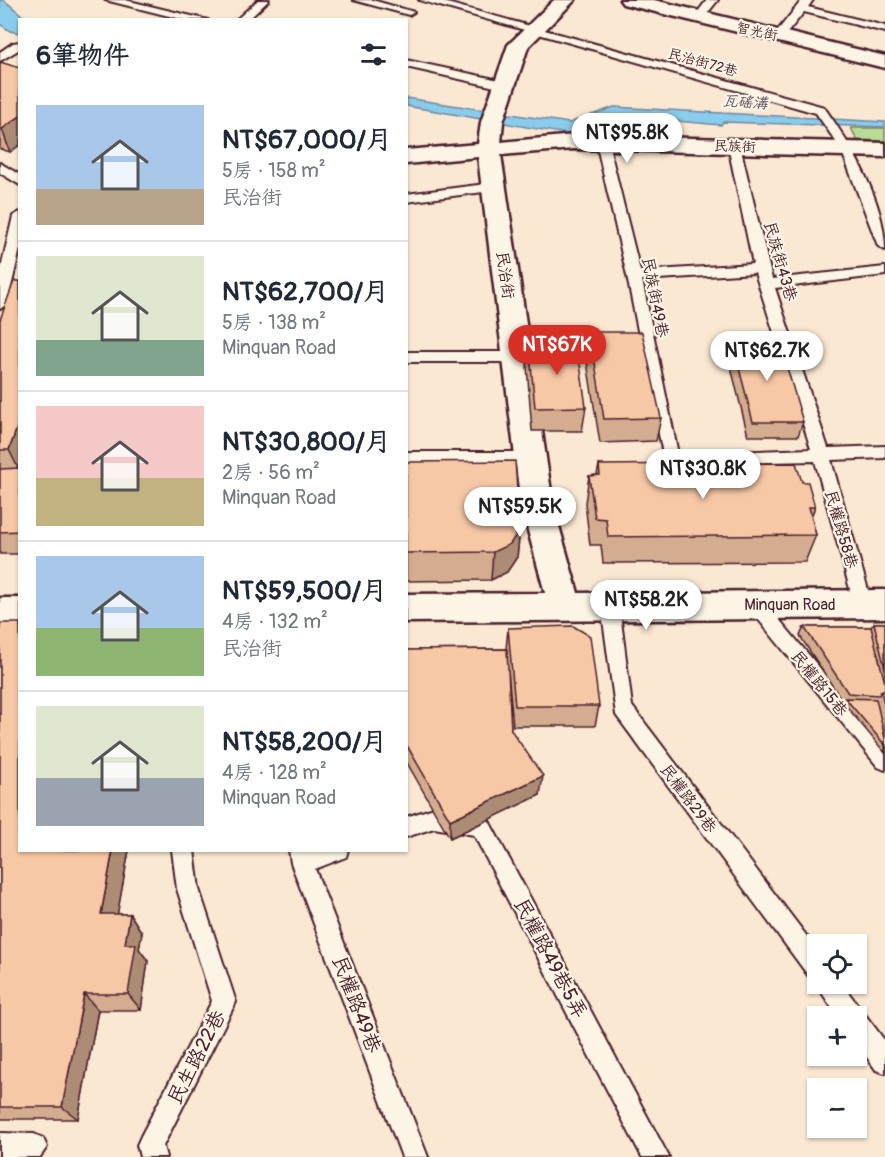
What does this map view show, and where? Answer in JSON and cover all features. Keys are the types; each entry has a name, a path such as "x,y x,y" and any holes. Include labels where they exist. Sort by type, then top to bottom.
{"street":[{"name":"民治街","path":"565,0 518,45 492,122 489,148 537,505 565,606"},
{"name":"智光街","path":"630,0 885,62"},
{"name":"民族街","path":"408,157 574,142 885,150"},
{"name":"Minquan Road","path":"408,608 874,604"},
{"path":"0,612 18,612"}],"lane":[{"path":"110,0 194,18"},
{"path":"243,18 264,0"},
{"path":"362,0 406,16 422,0"},
{"name":"民治街72巷","path":"422,0 820,110 847,149 885,246"},
{"path":"698,18 713,0"},
{"path":"778,36 804,4 885,29"},
{"path":"0,42 18,45"},
{"path":"0,58 18,45"},
{"path":"408,63 504,85"},
{"name":"民族街49巷","path":"602,142 634,276 670,460 821,453"},
{"name":"民族街43巷","path":"734,146 762,268 821,453"},
{"path":"0,167 18,180"},
{"path":"0,187 18,185"},
{"path":"408,198 494,187"},
{"path":"0,304 18,226"},
{"path":"634,276 762,268"},
{"path":"768,284 885,271"},
{"path":"408,357 517,357"},
{"path":"821,453 885,452"},
{"name":"民權路58巷","path":"821,453 874,604"},
{"path":"408,458 531,458"},
{"name":"民權路15巷","path":"756,604 885,761"},
{"name":"民權路29巷","path":"610,605 623,709 807,955"},
{"name":"民權路49巷5弄","path":"408,826 434,818 481,826 656,1157"},
{"name":"民生路22巷","path":"153,1157 150,1145 224,1002 188,889 183,852"},
{"path":"301,856 326,852"},
{"name":"民權路49巷","path":"301,856 415,1157"},
{"path":"867,1037 885,1061"},
{"path":"0,1146 34,1148"}],"green space":[{"path":"851,128 885,128 885,141 857,140"}],"water":[{"path":"0,0 4,0 23,16 29,18 18,18 18,33 10,31 0,24"},
{"path":"408,98 569,123 614,107 885,122 885,127 723,122 721,125 630,117 572,135 408,106"}],"building":[{"path":"0,62 18,67 18,117 2,129 0,128"},
{"path":"14,281 18,281 18,425 9,450 0,450 0,320"},
{"path":"590,332 642,332 661,418 604,419"},
{"path":"779,340 803,422 753,422 732,341"},
{"path":"529,343 577,343 586,407 535,408"},
{"path":"515,461 520,529 510,544 493,552 408,553 408,462"},
{"path":"796,463 802,482 808,482 815,507 809,507 816,535 608,537 606,519 595,518 589,476 600,475 599,465"},
{"path":"18,468 18,531 0,532 0,469"},
{"path":"0,623 18,623 18,852 113,852 101,914 130,914 125,944 136,944 128,994 84,994 62,1107 0,1107"},
{"path":"874,623 885,623 885,669"},
{"path":"573,626 590,636 599,706 515,706 508,628"},
{"path":"804,627 871,627 885,691 881,691 879,695 848,693"},
{"path":"507,649 511,730 543,776 450,820 408,747 408,650"},
{"path":"881,691 885,691 885,708"},
{"path":"845,698 876,699 885,745"}],"water label":[{"name":"瓦磘溝","path":"745,102"}]}
